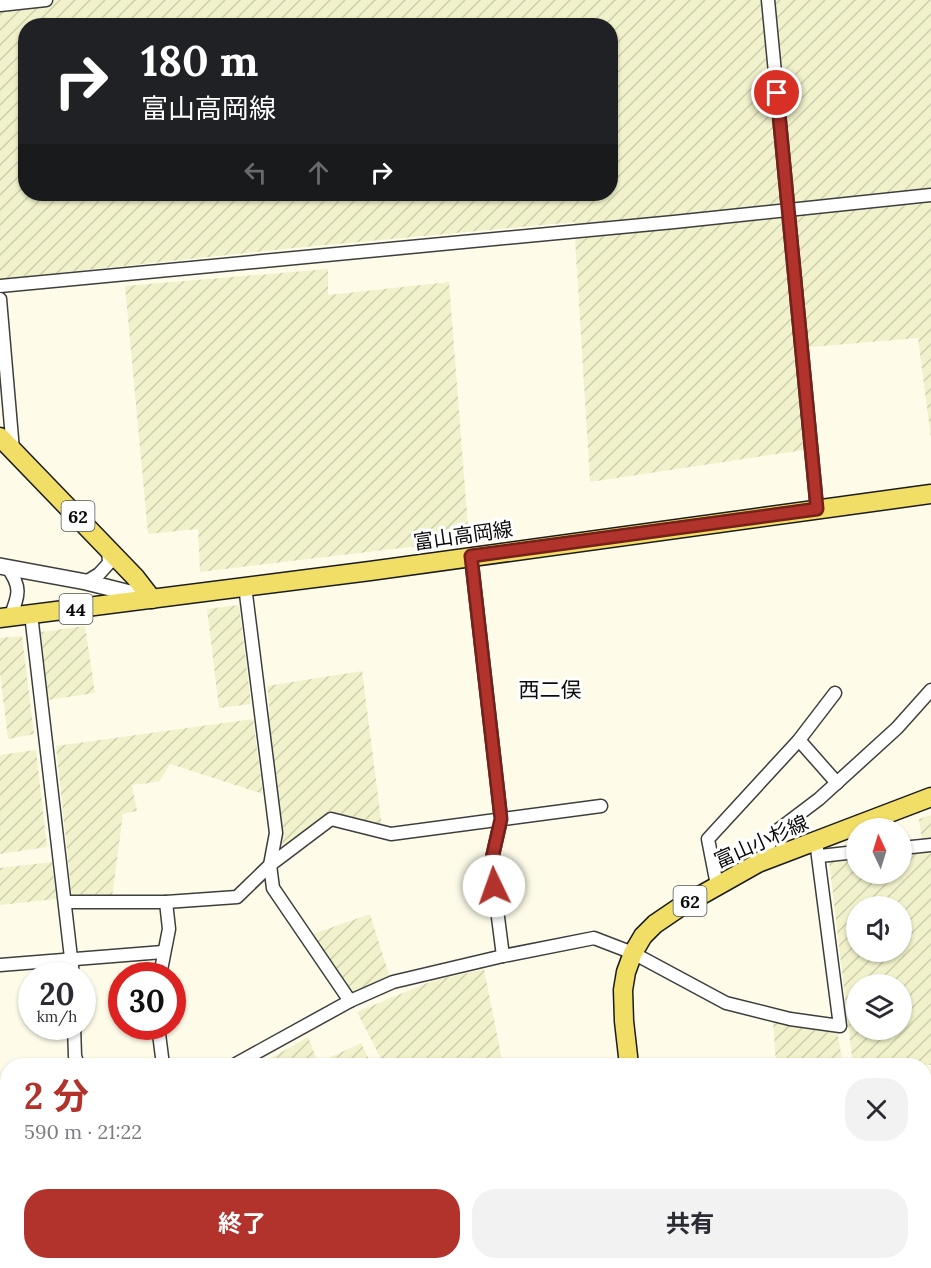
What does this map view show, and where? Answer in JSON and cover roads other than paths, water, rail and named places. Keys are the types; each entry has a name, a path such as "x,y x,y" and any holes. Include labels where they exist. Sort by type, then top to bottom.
{"main road":[{"name":"62","path":"0,437 135,576 152,599"},
{"name":"富山高岡線","path":"5,618 931,494"},
{"name":"富山小杉線","path":"627,1058 624,1021 626,972 633,952 643,936 655,924 717,885 758,863 818,848 931,797"}],"street":[{"path":"0,5 46,0"},
{"path":"768,0 817,509"},
{"path":"0,286 931,195"},
{"path":"0,299 13,450"},
{"path":"86,582 99,574 109,563 108,548"},
{"path":"471,556 501,819 491,863 503,956"},
{"path":"4,567 86,582 152,599"},
{"path":"4,567 16,579 19,596 5,618"},
{"path":"245,586 276,833 270,865 273,888 350,1001"},
{"path":"31,614 73,960"},
{"path":"717,885 708,839 799,740 835,693"},
{"path":"758,863 778,830 837,783 929,698"},
{"path":"799,740 837,783"},
{"path":"65,902 166,902 237,897 270,865 331,819 391,834 601,806"},
{"path":"912,847 931,845"},
{"path":"247,1058 350,1001 393,982 503,956 594,938 633,952 726,1003 790,1019 840,1026 818,848 846,851"},
{"path":"162,962 169,929 166,902"},
{"path":"0,964 163,952"},
{"path":"74,1040 76,1058"},
{"path":"160,1040 162,1058"}],"district":[{"name":"西二俣","path":"550,689"}]}
